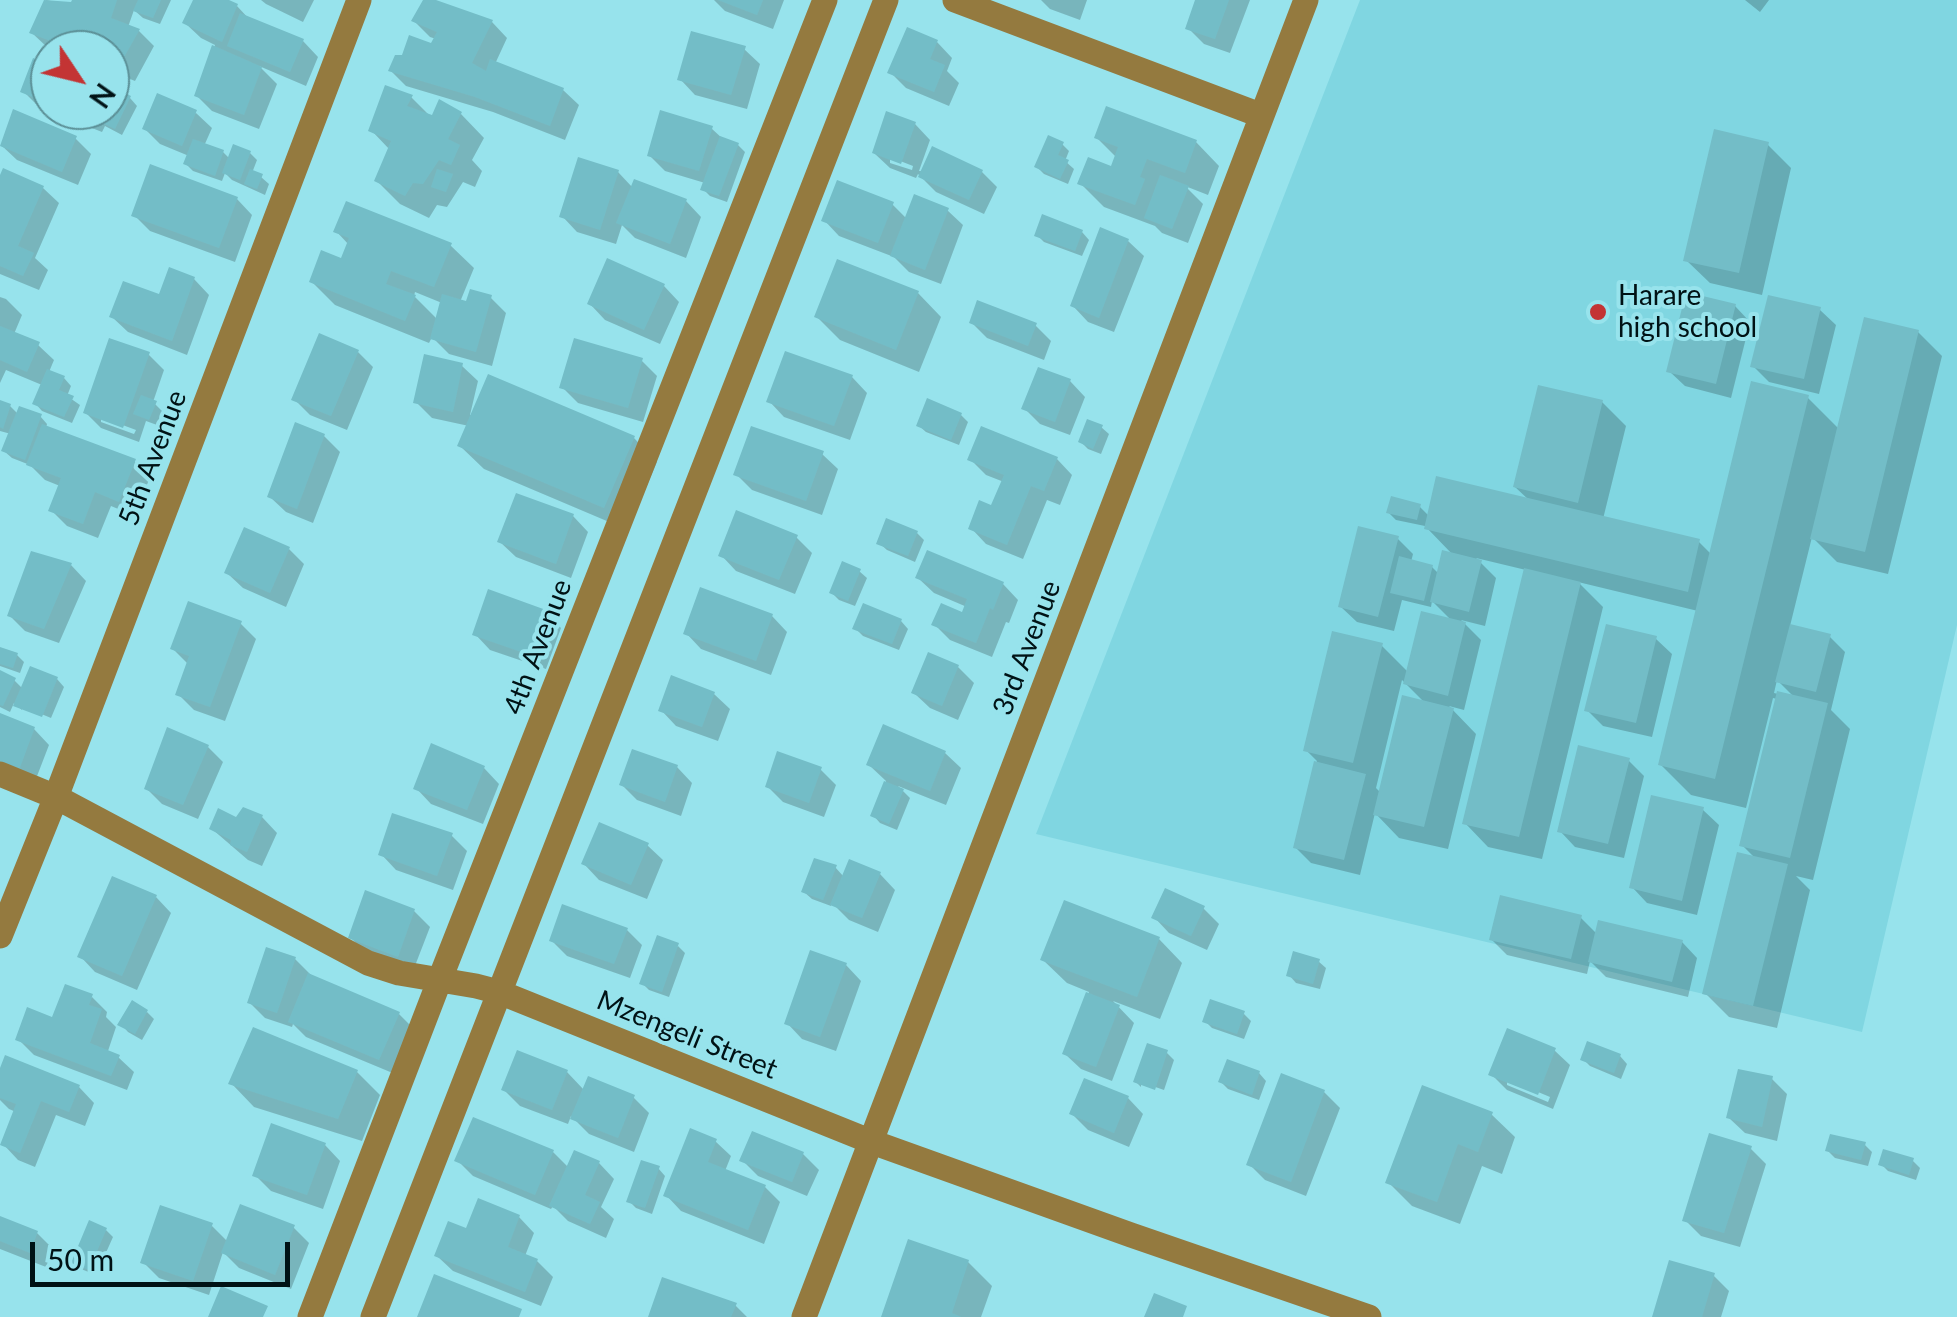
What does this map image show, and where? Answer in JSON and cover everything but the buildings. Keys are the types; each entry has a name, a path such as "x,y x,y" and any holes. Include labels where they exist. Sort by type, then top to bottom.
{"street":[{"name":"5th Avenue","path":"0,936 359,0"},
{"name":"4th Avenue","path":"310,1317 824,0"},
{"path":"373,1317 886,0"},
{"path":"955,0 1260,115"},
{"name":"3rd Avenue","path":"804,1317 1306,0"},
{"name":"Mzengeli Street","path":"0,774 56,797 350,955 399,973 499,992 872,1142 1369,1317"}],"shaded area":[{"name":"Harare high school","path":"1360,0 1957,0 1957,625 1862,1032 1036,834"}],"place":[{"name":"Harare high school","path":"1598,312"}]}
